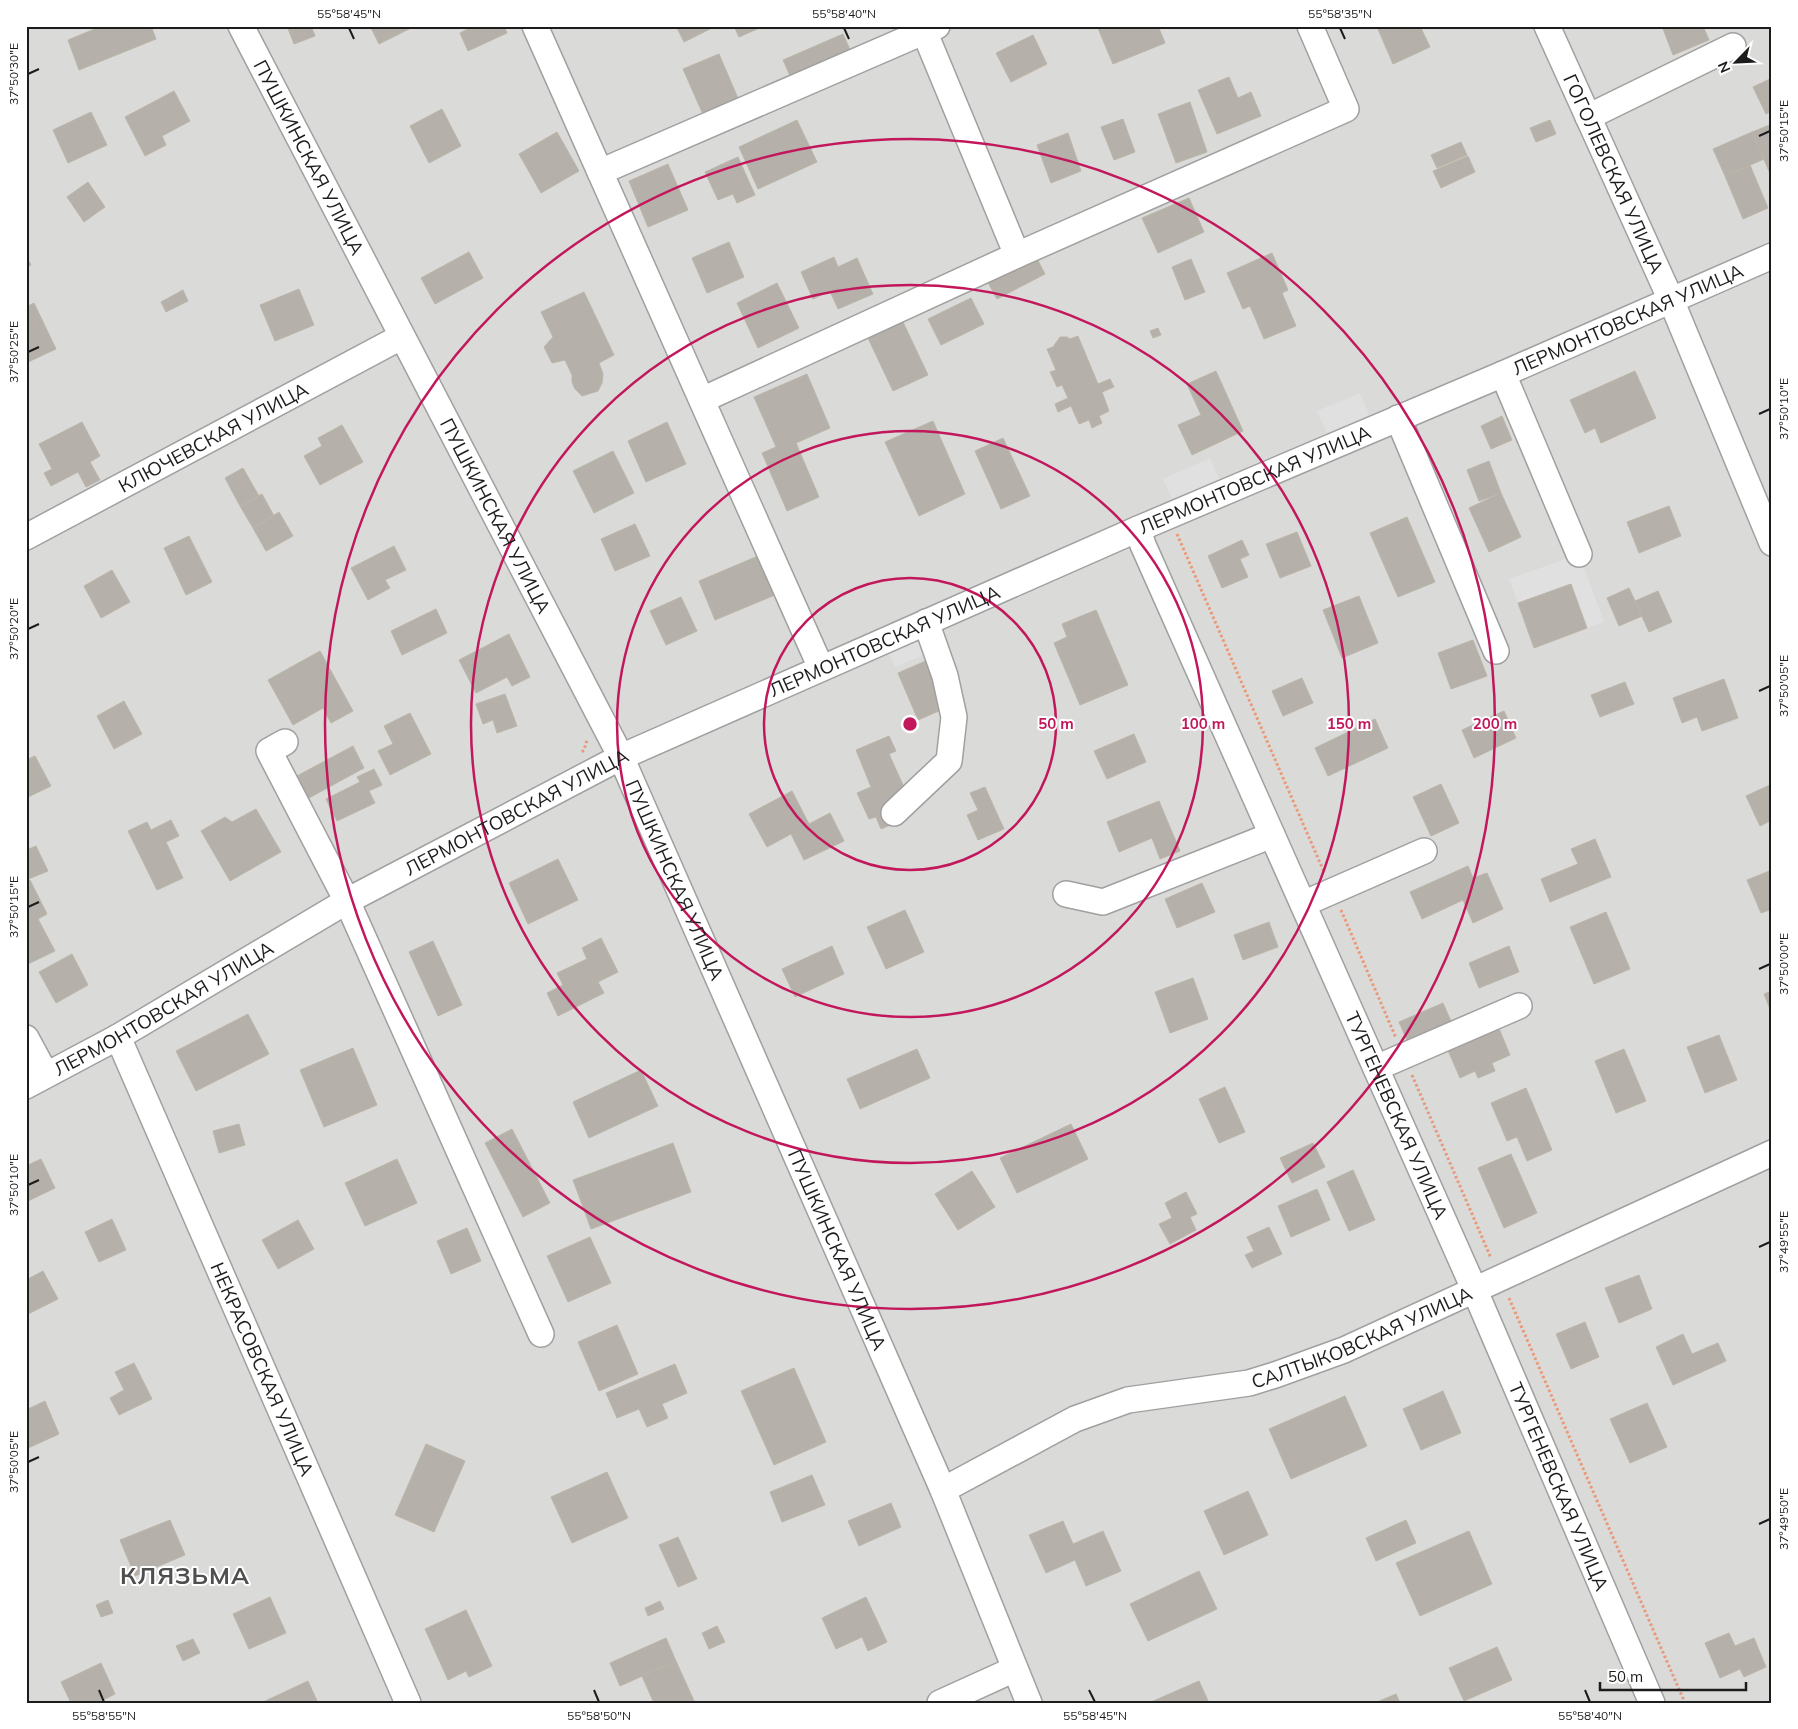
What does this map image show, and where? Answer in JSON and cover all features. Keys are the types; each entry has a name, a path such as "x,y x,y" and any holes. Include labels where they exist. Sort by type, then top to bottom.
{"street":[{"name":"ПУШКИНСКАЯ УЛИЦА","path":"241,26 621,757 943,1490 1029,1703"},
{"path":"535,26 821,668"},
{"path":"702,400 1018,255 1346,109 1310,26"},
{"name":"ГОГОЛЕВСКАЯ УЛИЦА","path":"1547,26 1671,300 1772,543"},
{"path":"600,172 928,28 1018,255"},
{"path":"1588,117 1733,46"},
{"name":"ЛЕРМОНТОВСКАЯ УЛИЦА","path":"36,1080 118,1037 346,901 621,757 1138,529 1503,374 1772,256"},
{"name":"КЛЮЧЕВСКАЯ УЛИЦА","path":"26,537 401,337"},
{"path":"1503,374 1579,554"},
{"path":"1398,418 1496,651"},
{"name":"ТУРГЕНЕВСКАЯ УЛИЦА","path":"1138,529 1475,1291 1652,1703"},
{"path":"894,813 949,761 954,717 945,676 926,622"},
{"path":"285,742 270,751 346,901 540,1334"},
{"path":"1066,894 1103,902 1272,835"},
{"path":"1303,904 1424,851"},
{"path":"1376,1068 1519,1006"},
{"name":"НЕКРАСОВСКАЯ УЛИЦА","path":"118,1037 408,1703"},
{"path":"26,1038 36,1080"},
{"name":"САЛТЫКОВСКАЯ УЛИЦА","path":"943,1490 1075,1420 1128,1400 1250,1383 1276,1376 1344,1350 1772,1153"},
{"path":"940,1703 1015,1669"}],"path":[{"path":"1174,527 1685,1703"}],"shaded area":[{"path":"26,26 1772,26 1772,1703 26,1703"},
{"path":"1360,393 1369,415 1327,433 1317,411"},
{"path":"1210,458 1219,479 1172,499 1163,479"},
{"path":"1579,554 1604,622 1587,628 1571,584 1518,603 1509,579"},
{"path":"913,627 925,654 895,667 883,640"}],"building":[{"path":"102,26 151,26 156,39 79,70 68,40"},
{"path":"287,26 311,26 315,36 294,44"},
{"path":"370,26 412,26 413,27 379,44"},
{"path":"467,26 504,26 507,33 468,51 460,33 468,29"},
{"path":"676,26 714,26 714,27 684,42"},
{"path":"734,26 764,26 739,37"},
{"path":"1097,26 1158,26 1165,43 1113,64"},
{"path":"1384,26 1420,26 1430,47 1393,64 1378,29"},
{"path":"1662,26 1703,26 1709,40 1673,55"},
{"path":"843,34 851,52 791,78 783,60"},
{"path":"1033,35 1047,64 1011,82 996,53"},
{"path":"719,54 740,103 705,119 683,69"},
{"path":"1229,77 1238,98 1251,92 1261,116 1217,134 1198,90"},
{"path":"1772,78 1772,111 1766,114 1753,87"},
{"path":"174,91 190,121 162,136 166,145 145,156 125,117"},
{"path":"1190,102 1207,152 1176,163 1158,114"},
{"path":"442,109 461,146 429,163 410,126"},
{"path":"91,112 107,145 68,163 53,130"},
{"path":"1123,119 1135,152 1114,160 1101,127"},
{"path":"797,120 817,162 758,189 739,147"},
{"path":"1550,120 1556,134 1536,142 1530,128"},
{"path":"1772,124 1772,178 1752,132"},
{"path":"557,132 579,171 541,193 519,154"},
{"path":"1752,132 1764,159 1725,176 1713,149"},
{"path":"1068,133 1081,171 1051,183 1037,145"},
{"path":"1461,142 1467,155 1437,168 1431,155"},
{"path":"1468,156 1475,172 1441,188 1433,171"},
{"path":"738,157 755,195 737,203 733,194 718,200 705,172"},
{"path":"668,164 688,210 648,227 629,181"},
{"path":"1750,165 1768,208 1743,219 1725,176"},
{"path":"88,182 105,207 84,222 67,197"},
{"path":"1189,198 1204,232 1158,253 1142,218"},
{"path":"729,242 744,277 707,293 692,258"},
{"path":"469,252 483,278 435,304 421,278"},
{"path":"1272,253 1288,290 1282,293 1296,326 1264,339 1250,306 1243,309 1227,273"},
{"path":"1035,255 1045,274 997,299 986,279"},
{"path":"26,256 31,265 26,267"},
{"path":"834,257 838,267 857,258 873,294 838,309 830,291 813,299 801,272"},
{"path":"1191,259 1205,292 1185,300 1172,267"},
{"path":"777,283 799,328 758,348 737,303"},
{"path":"299,289 314,325 275,341 260,305"},
{"path":"183,290 188,301 166,312 161,302"},
{"path":"584,292 614,355 599,363 603,374 602,383 598,391 582,396 575,389 572,375 565,360 552,363 544,347 553,337 541,312"},
{"path":"971,298 984,324 941,345 928,319"},
{"path":"34,303 56,349 26,363 26,307"},
{"path":"903,322 928,375 893,391 868,338"},
{"path":"1158,328 1161,335 1153,338 1150,331"},
{"path":"1078,336 1098,384 1110,379 1114,387 1102,392 1109,411 1099,416 1102,423 1092,428 1089,420 1079,424 1071,406 1058,412 1055,404 1068,398 1062,385 1057,387 1050,372 1056,370 1047,349 1053,347 1060,337 1070,339"},
{"path":"1216,371 1243,431 1192,455 1178,425 1201,415 1187,384"},
{"path":"1635,371 1656,418 1601,443 1595,428 1585,433 1570,400"},
{"path":"807,374 830,428 796,443 819,497 787,511 762,453 776,447 754,397"},
{"path":"1502,416 1512,440 1491,449 1481,426"},
{"path":"933,421 965,494 919,516 885,442"},
{"path":"82,422 100,456 90,462 100,480 86,487 78,472 51,486 44,473 52,469 39,444"},
{"path":"667,422 686,464 646,482 628,441"},
{"path":"342,425 363,462 320,485 304,456 322,446 318,438"},
{"path":"1003,438 1030,496 1001,509 975,451"},
{"path":"613,451 634,493 594,513 573,471"},
{"path":"1489,461 1501,493 1479,501 1467,470"},
{"path":"243,468 259,496 240,506 225,478"},
{"path":"1501,493 1521,537 1489,552 1469,508"},
{"path":"262,494 274,516 253,528 240,506"},
{"path":"1669,506 1681,536 1639,553 1627,522"},
{"path":"279,512 293,536 266,551 253,528"},
{"path":"1407,517 1435,582 1398,597 1370,533"},
{"path":"635,524 650,556 615,571 601,539"},
{"path":"1297,532 1311,566 1280,578 1266,544"},
{"path":"189,536 212,582 186,595 164,548"},
{"path":"1242,540 1249,555 1240,559 1248,577 1222,588 1208,556"},
{"path":"394,546 406,570 385,580 390,588 368,600 351,568"},
{"path":"758,556 775,595 715,620 699,581"},
{"path":"112,570 130,602 101,618 84,586"},
{"path":"1571,584 1587,628 1534,648 1518,603"},
{"path":"1629,588 1642,616 1619,626 1607,598"},
{"path":"1658,591 1672,622 1649,632 1635,601"},
{"path":"1359,596 1378,643 1342,658 1323,610"},
{"path":"681,597 697,631 666,645 650,611"},
{"path":"436,609 447,633 402,655 391,631"},
{"path":"1096,610 1128,685 1080,705 1054,643 1067,637 1062,624"},
{"path":"509,634 530,677 512,686 507,677 476,693 459,660"},
{"path":"1473,640 1487,676 1451,689 1438,653"},
{"path":"320,651 353,711 331,723 323,708 293,725 268,680"},
{"path":"928,660 948,707 918,720 898,673"},
{"path":"1302,678 1313,703 1283,716 1272,691"},
{"path":"1724,679 1738,718 1702,731 1697,717 1682,723 1673,698"},
{"path":"1625,682 1634,704 1600,717 1591,695"},
{"path":"505,694 517,726 497,733 493,720 483,724 476,704"},
{"path":"124,701 142,734 114,749 97,716"},
{"path":"1504,711 1516,738 1474,758 1462,730"},
{"path":"410,713 431,754 390,775 378,751 393,744 384,726"},
{"path":"1375,719 1388,748 1328,776 1315,748"},
{"path":"1134,734 1146,762 1107,779 1094,751"},
{"path":"889,736 896,751 889,754 908,796 895,823 881,829 876,817 869,819 857,793 871,787 856,750"},
{"path":"353,746 364,768 307,799 295,777"},
{"path":"35,756 51,786 26,798 26,760"},
{"path":"374,769 382,785 369,791 375,803 337,821 326,799 360,782 357,777"},
{"path":"1441,784 1459,823 1431,836 1413,797"},
{"path":"1772,784 1772,820 1760,826 1746,796"},
{"path":"985,787 1004,829 978,840 967,815 978,810 970,793"},
{"path":"792,791 809,824 830,813 844,841 804,860 791,834 767,847 749,814"},
{"path":"1159,801 1180,851 1160,859 1152,838 1119,852 1107,822"},
{"path":"256,809 281,852 230,881 201,831 225,817 232,822"},
{"path":"171,820 179,836 166,842 183,878 157,890 128,831 147,822 151,830"},
{"path":"1595,839 1611,877 1550,902 1541,879 1578,864 1571,849"},
{"path":"26,844 29,849 36,846 48,871 26,880"},
{"path":"558,859 578,900 528,924 509,883"},
{"path":"1468,866 1473,878 1487,873 1503,909 1473,923 1463,900 1422,919 1410,892"},
{"path":"1772,870 1772,909 1761,913 1747,880"},
{"path":"30,880 47,914 38,919 55,951 28,964 26,960 26,882"},
{"path":"1202,883 1215,912 1177,928 1165,899"},
{"path":"905,910 924,952 886,969 867,927"},
{"path":"1606,912 1630,969 1594,984 1570,927"},
{"path":"1269,922 1278,947 1243,960 1234,935"},
{"path":"601,938 618,972 598,982 604,993 558,1016 547,993 563,985 557,973 587,959 582,948"},
{"path":"433,941 462,1005 438,1016 409,952"},
{"path":"832,946 844,974 795,997 782,969"},
{"path":"1509,946 1519,972 1479,988 1469,963"},
{"path":"72,954 88,985 56,1003 39,972"},
{"path":"1193,978 1208,1019 1170,1033 1155,992"},
{"path":"1772,991 1772,1014 1764,994"},
{"path":"1443,1003 1454,1028 1410,1047 1399,1022"},
{"path":"248,1014 269,1054 196,1091 176,1051"},
{"path":"1498,1026 1510,1055 1492,1063 1495,1071 1478,1078 1475,1071 1460,1078 1447,1048"},
{"path":"1719,1035 1737,1080 1705,1093 1687,1047"},
{"path":"353,1048 377,1105 324,1127 300,1070"},
{"path":"917,1049 930,1078 860,1109 847,1079"},
{"path":"1624,1049 1646,1101 1616,1113 1595,1061"},
{"path":"641,1070 658,1106 589,1138 573,1102"},
{"path":"1225,1087 1245,1132 1219,1143 1199,1099"},
{"path":"1526,1088 1552,1150 1527,1161 1517,1137 1507,1141 1491,1103"},
{"path":"239,1124 245,1145 219,1153 213,1131"},
{"path":"1071,1124 1088,1159 1017,1193 1000,1158"},
{"path":"512,1129 550,1203 523,1217 485,1143"},
{"path":"673,1143 691,1192 591,1229 573,1180"},
{"path":"1313,1143 1325,1167 1292,1183 1280,1158"},
{"path":"1511,1154 1537,1213 1504,1228 1478,1168"},
{"path":"41,1159 55,1188 26,1202 26,1166"},
{"path":"397,1159 417,1203 365,1226 345,1183"},
{"path":"1353,1170 1375,1220 1349,1231 1327,1182"},
{"path":"972,1171 995,1207 958,1230 935,1194"},
{"path":"1317,1189 1330,1220 1291,1237 1278,1206"},
{"path":"1186,1192 1197,1214 1190,1217 1196,1230 1170,1244 1159,1224 1172,1218 1165,1203"},
{"path":"112,1219 126,1250 99,1262 85,1232"},
{"path":"298,1220 314,1249 278,1269 262,1240"},
{"path":"1269,1227 1282,1254 1252,1268 1245,1255 1254,1251 1247,1237"},
{"path":"467,1228 481,1261 451,1274 437,1241"},
{"path":"590,1237 611,1283 568,1302 547,1256"},
{"path":"43,1271 58,1299 26,1315 26,1280"},
{"path":"1639,1275 1652,1309 1619,1323 1605,1288"},
{"path":"1585,1322 1599,1357 1571,1369 1556,1334"},
{"path":"617,1325 638,1374 599,1391 578,1342"},
{"path":"1683,1334 1692,1354 1718,1343 1726,1361 1673,1385 1656,1347"},
{"path":"134,1363 152,1399 119,1415 110,1398 124,1390 115,1372"},
{"path":"675,1364 687,1393 662,1404 668,1418 647,1427 639,1409 617,1418 606,1393"},
{"path":"794,1368 826,1442 774,1465 741,1391"},
{"path":"1443,1391 1461,1433 1421,1450 1403,1409"},
{"path":"1345,1396 1367,1446 1291,1479 1269,1429"},
{"path":"45,1401 59,1434 26,1449 26,1410"},
{"path":"1647,1403 1667,1447 1630,1463 1610,1419"},
{"path":"426,1444 465,1461 434,1532 395,1515"},
{"path":"607,1472 628,1518 572,1543 551,1497"},
{"path":"812,1475 825,1505 782,1522 770,1492"},
{"path":"1248,1491 1268,1535 1224,1555 1204,1511"},
{"path":"891,1503 901,1527 859,1546 848,1521"},
{"path":"170,1520 185,1555 135,1576 120,1540"},
{"path":"1406,1520 1416,1543 1376,1561 1366,1538"},
{"path":"1063,1521 1073,1544 1103,1531 1121,1571 1086,1586 1075,1560 1046,1573 1029,1535"},
{"path":"1469,1531 1492,1584 1420,1616 1396,1563"},
{"path":"678,1537 697,1579 678,1587 659,1545"},
{"path":"1199,1571 1217,1609 1148,1641 1130,1604"},
{"path":"270,1597 286,1633 249,1649 233,1614"},
{"path":"866,1597 887,1642 868,1651 862,1637 836,1649 822,1618"},
{"path":"108,1600 113,1613 101,1617 96,1605"},
{"path":"660,1601 664,1609 648,1616 645,1608"},
{"path":"466,1610 492,1666 469,1677 466,1671 448,1680 425,1629"},
{"path":"717,1626 725,1642 709,1649 702,1633"},
{"path":"1729,1633 1735,1646 1754,1638 1766,1667 1744,1677 1740,1669 1720,1678 1705,1643"},
{"path":"666,1638 676,1661 620,1686 610,1663"},
{"path":"193,1639 200,1653 183,1661 176,1646"},
{"path":"1497,1647 1512,1680 1464,1701 1449,1668"},
{"path":"676,1661 695,1703 648,1703 653,1701 642,1676"},
{"path":"101,1663 115,1694 97,1703 71,1703 61,1682"},
{"path":"308,1681 318,1703 261,1703"},
{"path":"1199,1681 1209,1703 1151,1703 1151,1702"},
{"path":"1396,1694 1400,1703 1375,1703"}],"district":[{"name":"КЛЯЗЬМА","path":"185,1575"}]}
